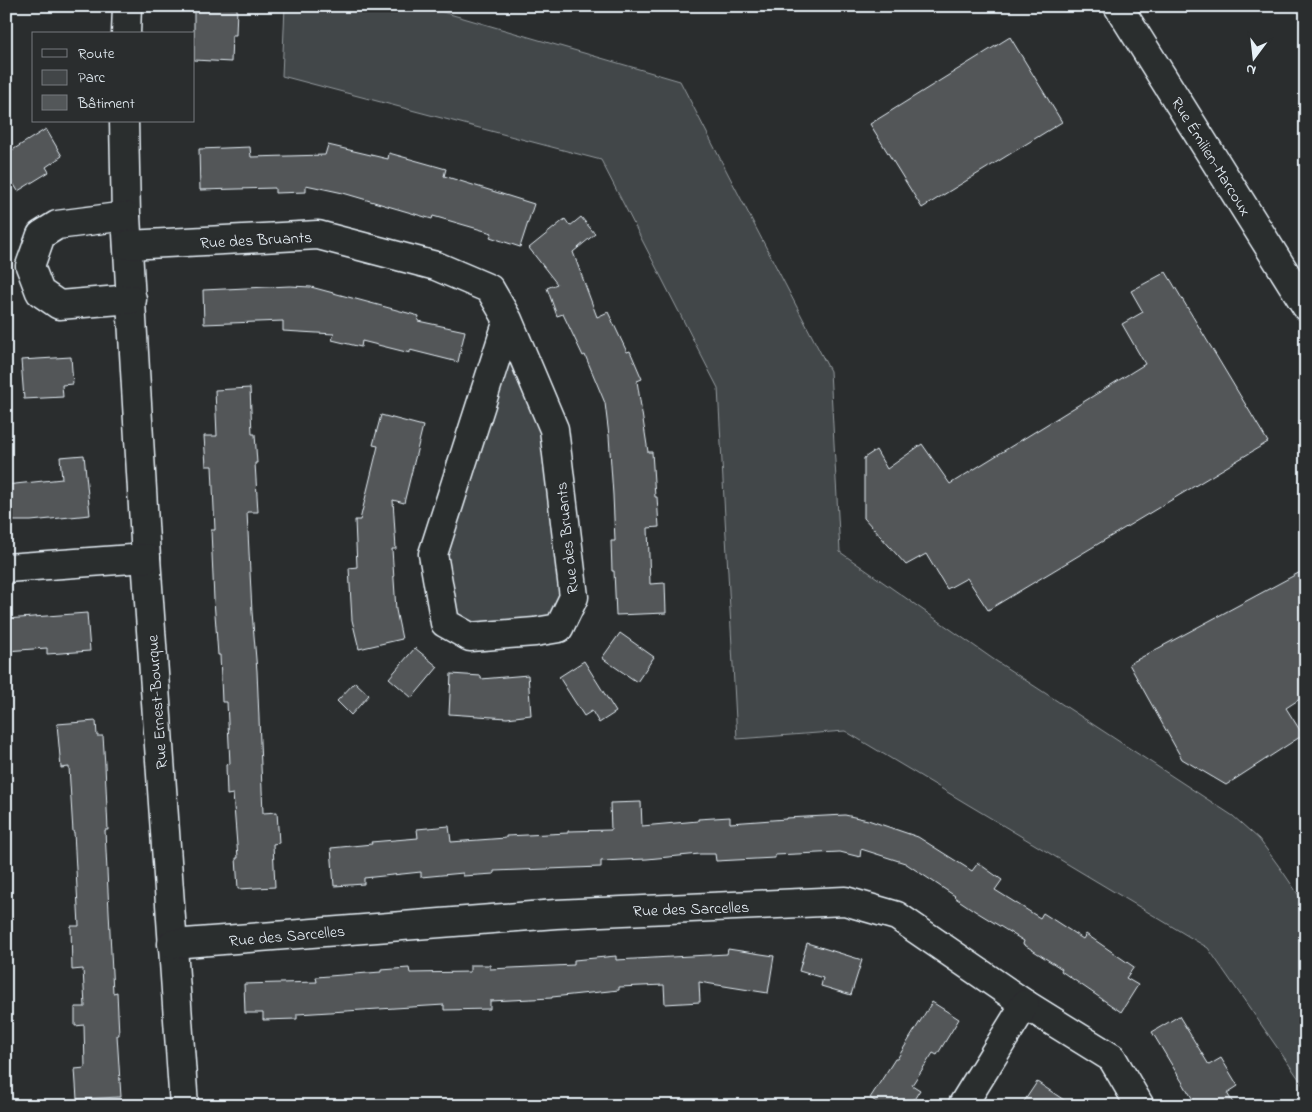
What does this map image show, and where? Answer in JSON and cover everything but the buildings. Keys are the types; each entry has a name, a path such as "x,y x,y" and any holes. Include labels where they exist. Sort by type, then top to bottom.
{"street":[{"path":"126,32 127,6"},
{"name":"Rue Émilien-Marcoux","path":"1118,6 1306,306"},
{"name":"Rue Ernest-Bourque","path":"124,122 126,216 146,558 184,1106"},
{"path":"126,216 56,225 41,235 30,266 40,292 59,305 132,298"},
{"name":"Rue des Bruants","path":"128,246 318,235 436,266 490,289 508,320 554,429 574,597 559,628 535,632 470,637 445,623 433,554 508,320"},
{"path":"6,568 146,558"},
{"name":"Rue des Sarcelles","path":"172,944 556,914 845,902 897,916 1025,1004 1112,1058 1140,1106"},
{"path":"962,1106 1025,1004"}],"green space":[{"path":"285,6 422,6 680,81 830,371 840,552 993,659 1233,816 1259,839 1306,906 1306,1089 1208,948 845,731 737,739 718,388 601,160 282,76"},
{"path":"508,320 554,429 574,597 559,628 445,623 433,554"}]}
